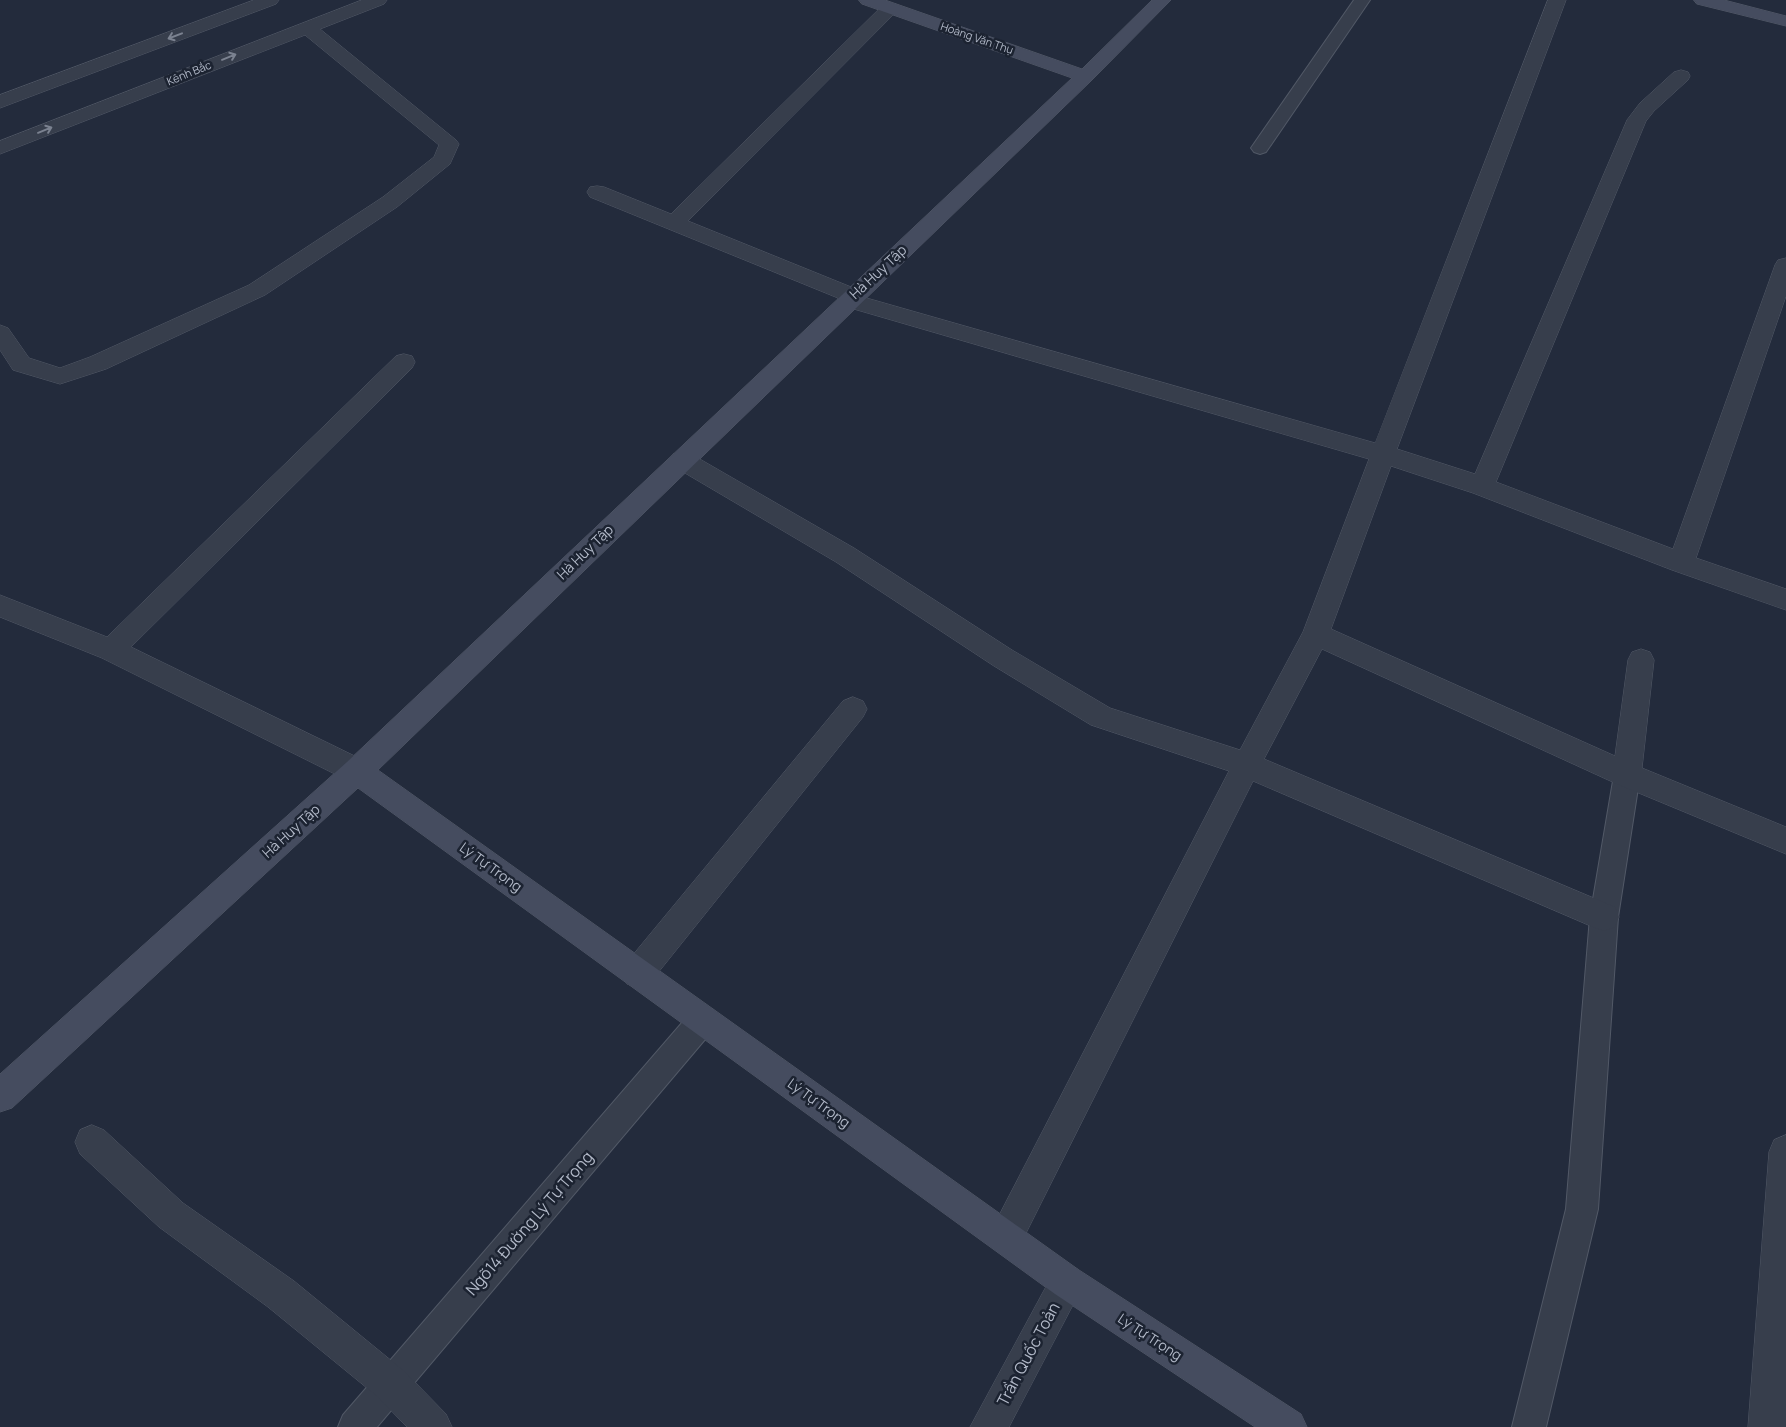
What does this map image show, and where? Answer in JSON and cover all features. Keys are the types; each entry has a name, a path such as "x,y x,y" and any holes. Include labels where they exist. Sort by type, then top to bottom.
{"main road":[{"name":"Hoàng Văn Thụ","path":"868,0 1085,76"},
{"name":"Hà Huy Tập","path":"0,1096 357,771 850,298 1085,76 1162,0"},
{"path":"1703,0 1786,21"},
{"name":"Lý Tự Trọng","path":"357,771 1067,1282 1288,1427"}],"street":[{"name":"Kênh Bắc","path":"0,148 378,0"},
{"path":"1006,1237 1316,634 1382,454 1557,0"},
{"path":"0,102 262,1"},
{"path":"674,223 890,8"},
{"path":"0,333 21,364 60,376 98,363 257,290 390,202 443,160 449,144 308,26"},
{"path":"1482,486 1637,120 1647,107 1681,76"},
{"path":"597,192 850,298 1382,454 1482,486 1681,563 1786,600"},
{"path":"1681,563 1786,265"},
{"path":"111,650 404,362"},
{"path":"682,460 846,555 1003,658 1101,717 1247,765 1604,917"},
{"path":"0,606 111,650 357,771"},
{"path":"1316,634 1627,775 1786,842"},
{"path":"1627,775 1641,660"},
{"path":"638,973 853,709"},
{"path":"92,1142 171,1215 281,1294 392,1384 433,1427"},
{"path":"1767,1427 1786,1152"},
{"name":"Trần Quốc Toản","path":"989,1427 1067,1282"}],"lane":[{"path":"1260,148 1362,0"},
{"path":"1529,1427 1582,1209 1604,917 1627,775"},
{"name":"Ngõ14 Đường Lý Tự Trọng","path":"354,1427 703,1020"}]}
